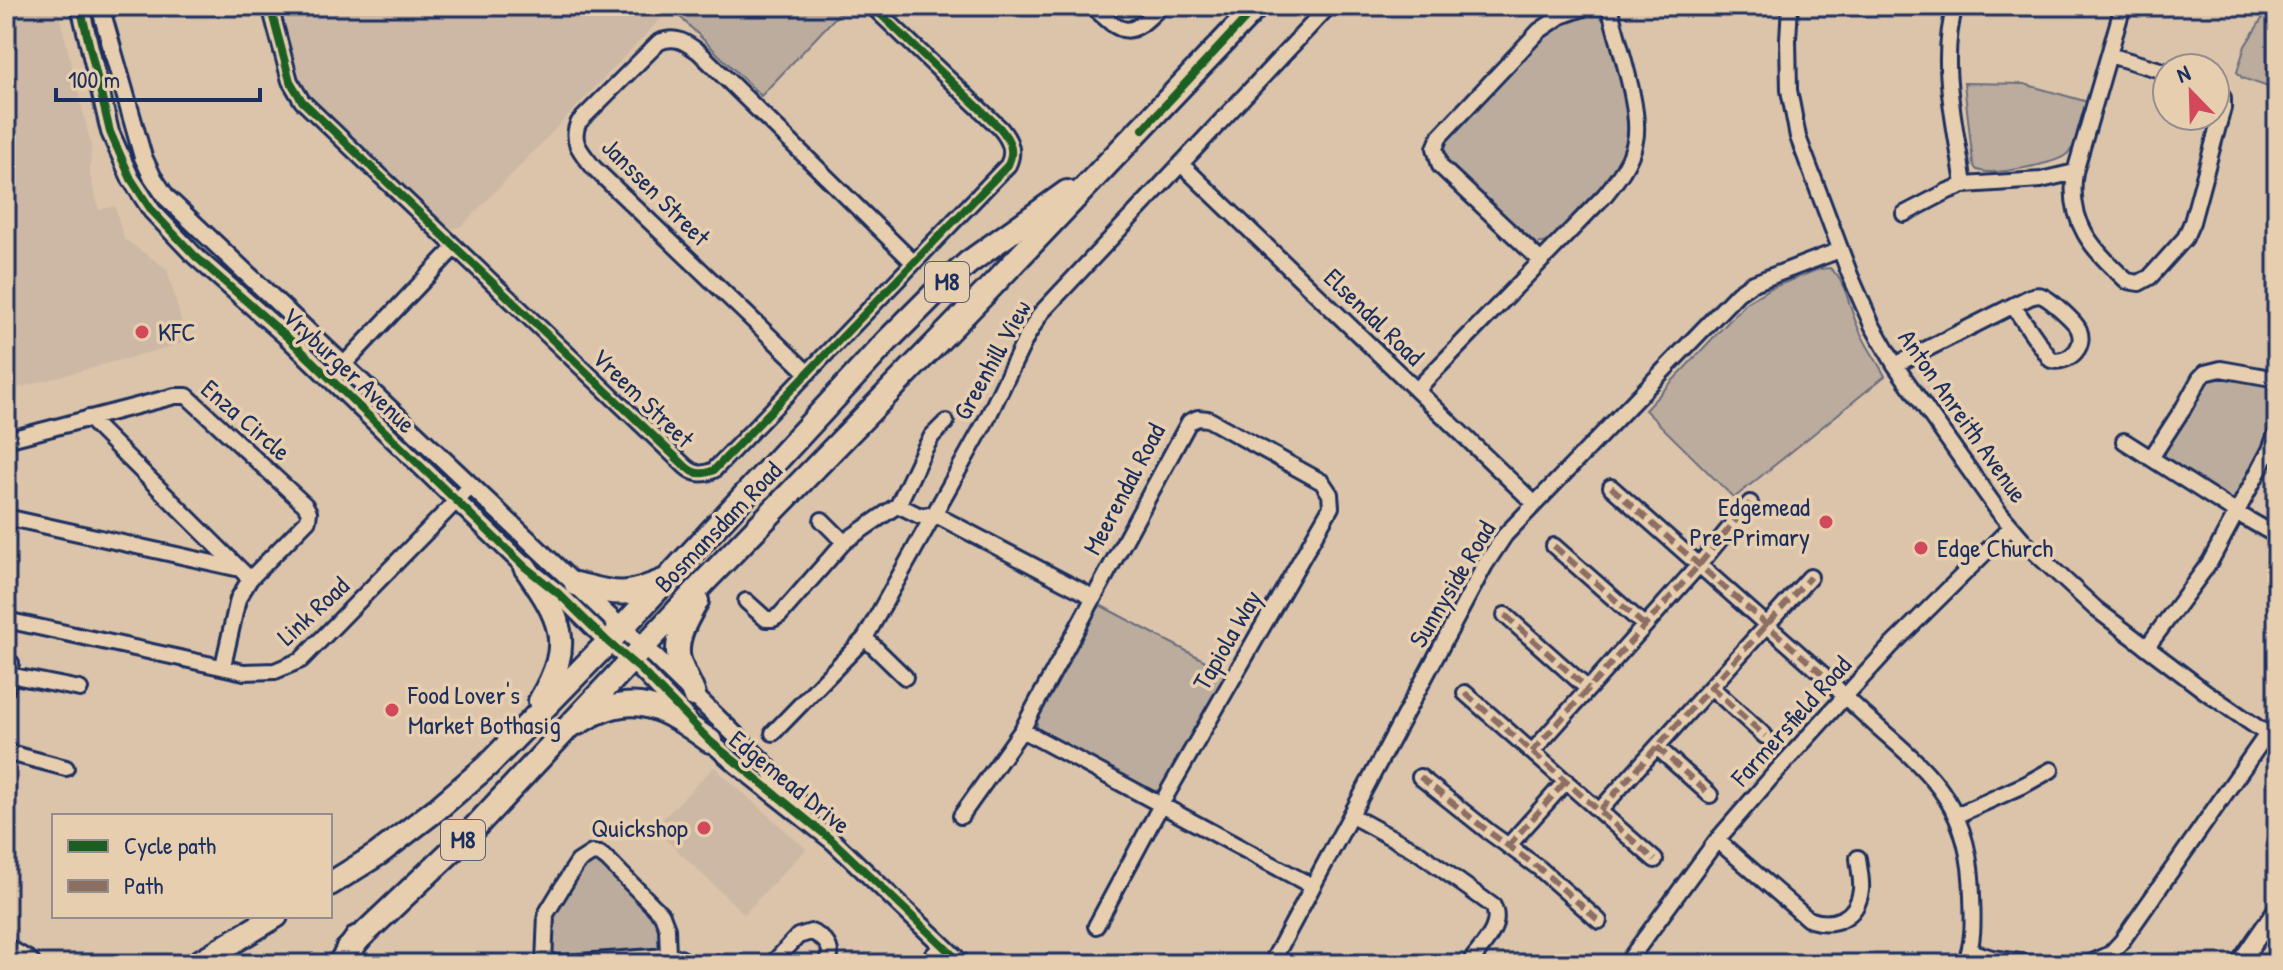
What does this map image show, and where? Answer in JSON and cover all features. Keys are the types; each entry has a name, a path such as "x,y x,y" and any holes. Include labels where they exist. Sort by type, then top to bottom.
{"highway":[{"path":"340,964 358,938"},
{"path":"6,952 27,964"}],"main road":[{"name":"Bosmansdam Road","path":"334,964 462,841 714,572 1143,129 1257,6"},
{"name":"Bosmansdam Road","path":"332,883 378,854 437,809 513,742 940,288 968,263 1057,200 1143,129"},
{"path":"513,742 553,677 561,638 550,603 525,567"},
{"path":"694,695 680,662 678,644 685,623 714,572"},
{"path":"576,584 615,594 636,591 666,580"},
{"path":"561,735 603,710 635,705 666,712 710,741"},
{"path":"196,964 273,918"}],"street":[{"name":"Vryburger Avenue","path":"80,6 110,132 142,198 161,223 330,379 525,567 615,635"},
{"name":"Vryburger Avenue","path":"100,6 139,144 152,176 166,197 576,584 615,635"},
{"name":"Vreem Street","path":"270,6 290,81 302,101 691,471 699,474 714,470 1008,165 1011,146 1000,128 872,6"},
{"path":"1092,6 1113,26 1128,30 1144,23 1161,6"},
{"name":"Greenhill View","path":"773,733 865,638 987,419 1041,313 1329,6"},
{"path":"1541,261 1440,166 1435,148 1440,136 1539,31 1561,16 1589,6"},
{"path":"1418,392 1423,383 1605,195 1632,154 1637,124 1609,6"},
{"name":"Anton Anreith Avenue","path":"1790,6 1789,90 1798,137 1840,250 1872,325 1895,365 2011,527 2051,568 2096,609 2272,738"},
{"path":"1955,6 1948,28 1947,62 1964,185"},
{"path":"2123,6 2075,172 2074,204 2083,233 2127,281 2144,281 2179,247 2192,222 2216,132"},
{"name":"Janssen Street","path":"808,373 594,168 576,142 574,135 579,122 659,42 676,38 699,52 913,262"},
{"path":"2109,55 2151,67"},
{"name":"Elsendal Road","path":"1181,164 1535,504"},
{"path":"1904,214 1964,185 2041,180 2075,172"},
{"path":"330,379 455,247"},
{"name":"Sunnyside Road","path":"1271,964 1491,555 1505,535 1738,293 1751,284 1840,250"},
{"path":"1895,365 2030,297 2042,296 2078,327 2081,342 2077,350 2062,361 2051,360 2013,306"},
{"path":"2151,458 2205,373 2221,369 2277,379"},
{"name":"Enza Circle","path":"6,440 175,396 187,396 309,512 308,520 245,574"},
{"path":"88,418 245,574"},
{"name":"Meerendal Road","path":"961,816 1022,730 1185,426 1194,419 1208,419 1322,482 1329,490 1331,499"},
{"path":"746,601 766,619 777,617 844,542 898,505 932,436 946,422"},
{"path":"2147,647 2210,562 2270,450 2277,431"},
{"path":"2124,441 2277,536"},
{"name":"Link Road","path":"6,620 244,672 266,673 285,669 301,660 471,486"},
{"path":"1611,487 1768,624 1919,763 1957,815 1967,847 1972,874 1972,939 1967,958 2033,964"},
{"name":"Tapiola Way","path":"1096,926 1161,805 1331,507 1331,499"},
{"path":"1532,752 1699,565 1750,503"},
{"path":"898,505 920,516 934,514 1093,597"},
{"path":"6,517 245,574"},
{"path":"822,520 844,542"},
{"name":"Farmersfield Road","path":"1626,964 1717,840 1890,647 2011,527"},
{"path":"1554,546 1644,625"},
{"path":"223,666 245,574"},
{"path":"1600,810 1810,577"},
{"path":"1505,615 1588,689"},
{"path":"615,635 636,654"},
{"path":"865,638 905,677"},
{"name":"Edgemead Drive","path":"636,654 694,695 763,762 834,842"},
{"name":"Edgemead Drive","path":"636,654 710,741 834,842 962,964"},
{"path":"9,676 80,689"},
{"path":"1711,687 1765,736"},
{"path":"1465,693 1655,860"},
{"path":"1022,730 1312,886"},
{"path":"2088,964 2110,954 2122,941 2272,738"},
{"path":"1657,747 1710,795"},
{"path":"6,752 66,768"},
{"path":"1957,815 2051,770"},
{"path":"1420,777 1539,868 1599,921"},
{"path":"1508,846 1566,781"},
{"path":"1352,816 1418,852 1493,906 1496,926 1469,964"},
{"path":"1717,840 1808,919 1819,923 1835,922 1847,916 1854,907 1861,890 1858,858"},
{"path":"668,956 667,928 659,910 600,854 592,853 578,862 546,914 546,964 668,956 691,964"},
{"path":"2239,964 2277,909"},
{"path":"775,963 798,936 811,932 829,947 830,956 825,964"},
{"path":"926,964 943,946"}],"shaded area":[{"path":"6,6 57,6 91,145 90,175 99,210 115,206 124,239 167,269 187,342 6,391"},
{"path":"278,6 673,6 462,226 449,230 299,86"},
{"path":"846,6 761,96 671,8"},
{"path":"2270,6 2277,6 2277,90 2242,78 2237,72 2245,46"},
{"path":"1589,13 1600,16 1607,26 1630,116 1629,140 1622,160 1608,180 1549,242 1536,244 1445,160 1441,150 1444,140 1555,25"},
{"path":"1964,83 2024,84 2088,102 2076,143 2061,158 2039,165 1989,172 1978,170 1973,163"},
{"path":"1830,268 1840,280 1860,332 1885,376 1734,498 1645,410 1747,302 1769,289 1819,269"},
{"path":"2220,376 2271,385 2277,390 2273,419 2264,446 2237,499 2227,500 2168,463 2165,455 2166,448 2204,383"},
{"path":"1096,603 1228,673 1163,787 1156,791 1148,790 1042,734 1037,726 1036,718"},
{"path":"714,767 806,849 744,914 654,828"},
{"path":"592,859 599,860 660,918 661,941 653,952 559,956 551,951 551,915 583,865"}],"marked path":[{"path":"1611,487 1829,680"},
{"path":"1532,752 1699,565 1750,503"},
{"path":"1554,546 1644,625"},
{"path":"1600,810 1810,577"},
{"path":"1505,615 1588,689"},
{"path":"1711,687 1765,736"},
{"path":"1465,693 1655,860"},
{"path":"1657,747 1710,795"},
{"path":"1420,777 1539,868 1599,921"},
{"path":"1508,846 1566,781"}],"cycle path":[{"path":"80,6 110,132 131,179 152,211 195,256 287,337 525,567 641,670 710,741 834,842 962,964"},
{"path":"270,6 290,81 302,101 686,467 700,473 714,470 1010,160 1010,146 1000,128 872,6"},
{"path":"1143,129 1257,6"}],"place":[{"name":"KFC","path":"142,332"},
{"name":"Edgemead Pre-Primary","path":"1826,522"},
{"name":"Edge Church","path":"1921,548"},
{"name":"Food Lover's Market Bothasig","path":"392,710"},
{"name":"Quickshop","path":"704,828"}]}
